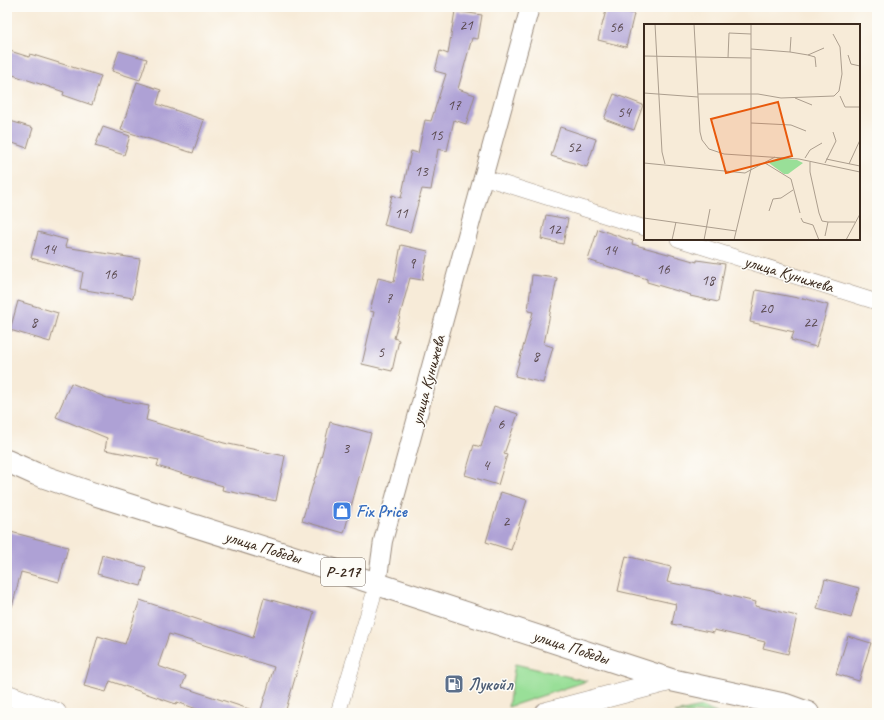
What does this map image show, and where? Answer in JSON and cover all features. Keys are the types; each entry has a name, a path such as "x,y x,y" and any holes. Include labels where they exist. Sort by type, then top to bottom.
{"highway":[{"name":"улица Победы","path":"7,461 36,474 94,494 675,681 751,713"},
{"name":"улица Победы","path":"675,681 786,705 808,713"}],"main road":[{"path":"545,713 675,681"},
{"path":"7,695 56,713"}],"street":[{"name":"улица Кунижева","path":"377,584 383,541 530,7"},
{"path":"484,177 644,228"},
{"name":"улица Кунижева","path":"681,240 877,302"},
{"path":"338,713 377,584"}],"green space":[{"path":"515,664 587,681 508,707"},
{"path":"701,707 717,713 675,713"}],"building":[{"path":"607,7 634,14 626,47 598,40"},
{"path":"455,11 482,15 478,39 472,38 458,89 475,95 466,124 454,120 447,151 438,149 431,190 422,189 410,232 384,225 392,195 401,198 411,151 418,153 425,120 431,121 446,74 435,71 440,51 448,54"},
{"path":"7,50 29,57 30,54 101,76 92,105 63,95 64,92 7,73"},
{"path":"119,51 147,59 140,80 112,71"},
{"path":"137,82 161,90 157,104 204,120 193,153 121,130"},
{"path":"614,94 643,105 634,130 604,119"},
{"path":"7,120 33,128 27,148 7,141"},
{"path":"103,127 130,136 124,155 95,146"},
{"path":"560,127 596,139 587,167 551,156"},
{"path":"546,215 568,219 563,244 541,239"},
{"path":"598,229 633,241 632,244 697,262 697,260 725,264 718,302 690,296 691,295 647,282 647,279 588,260"},
{"path":"38,232 67,240 65,247 140,259 133,298 80,289 83,272 31,258"},
{"path":"401,245 428,251 422,280 410,278 394,338 399,340 392,371 362,364 374,312 370,311 378,278 394,282"},
{"path":"532,275 557,278 544,344 553,347 543,383 515,376 533,312 528,311"},
{"path":"756,290 803,298 828,305 816,347 791,340 794,332 750,322"},
{"path":"18,301 58,313 50,342 10,330"},
{"path":"71,383 107,398 149,406 146,420 224,443 285,456 276,501 222,490 223,486 157,466 159,460 105,450 107,438 56,417"},
{"path":"494,406 518,414 504,454 507,455 498,485 465,475 474,445 481,447"},
{"path":"330,422 371,433 344,533 302,521 316,477"},
{"path":"501,492 527,500 511,550 486,542"},
{"path":"7,531 68,547 59,582 21,572 12,607 7,606"},
{"path":"102,555 146,567 141,586 97,574"},
{"path":"626,556 671,567 667,582 722,593 756,602 755,606 797,616 788,654 763,648 765,642 714,630 714,633 672,624 676,604 618,591"},
{"path":"825,579 859,588 851,618 817,609"},
{"path":"264,598 314,612 285,713 260,713 274,667 169,634 158,666 186,676 182,687 252,710 251,713 208,713 177,702 176,704 110,681 106,692 84,686 98,636 125,644 140,600 253,638"},
{"path":"848,636 871,643 859,681 836,674"}],"place":[{"name":"Fix Price","path":"342,511"},
{"name":"Лукойл","path":"454,684"}]}
